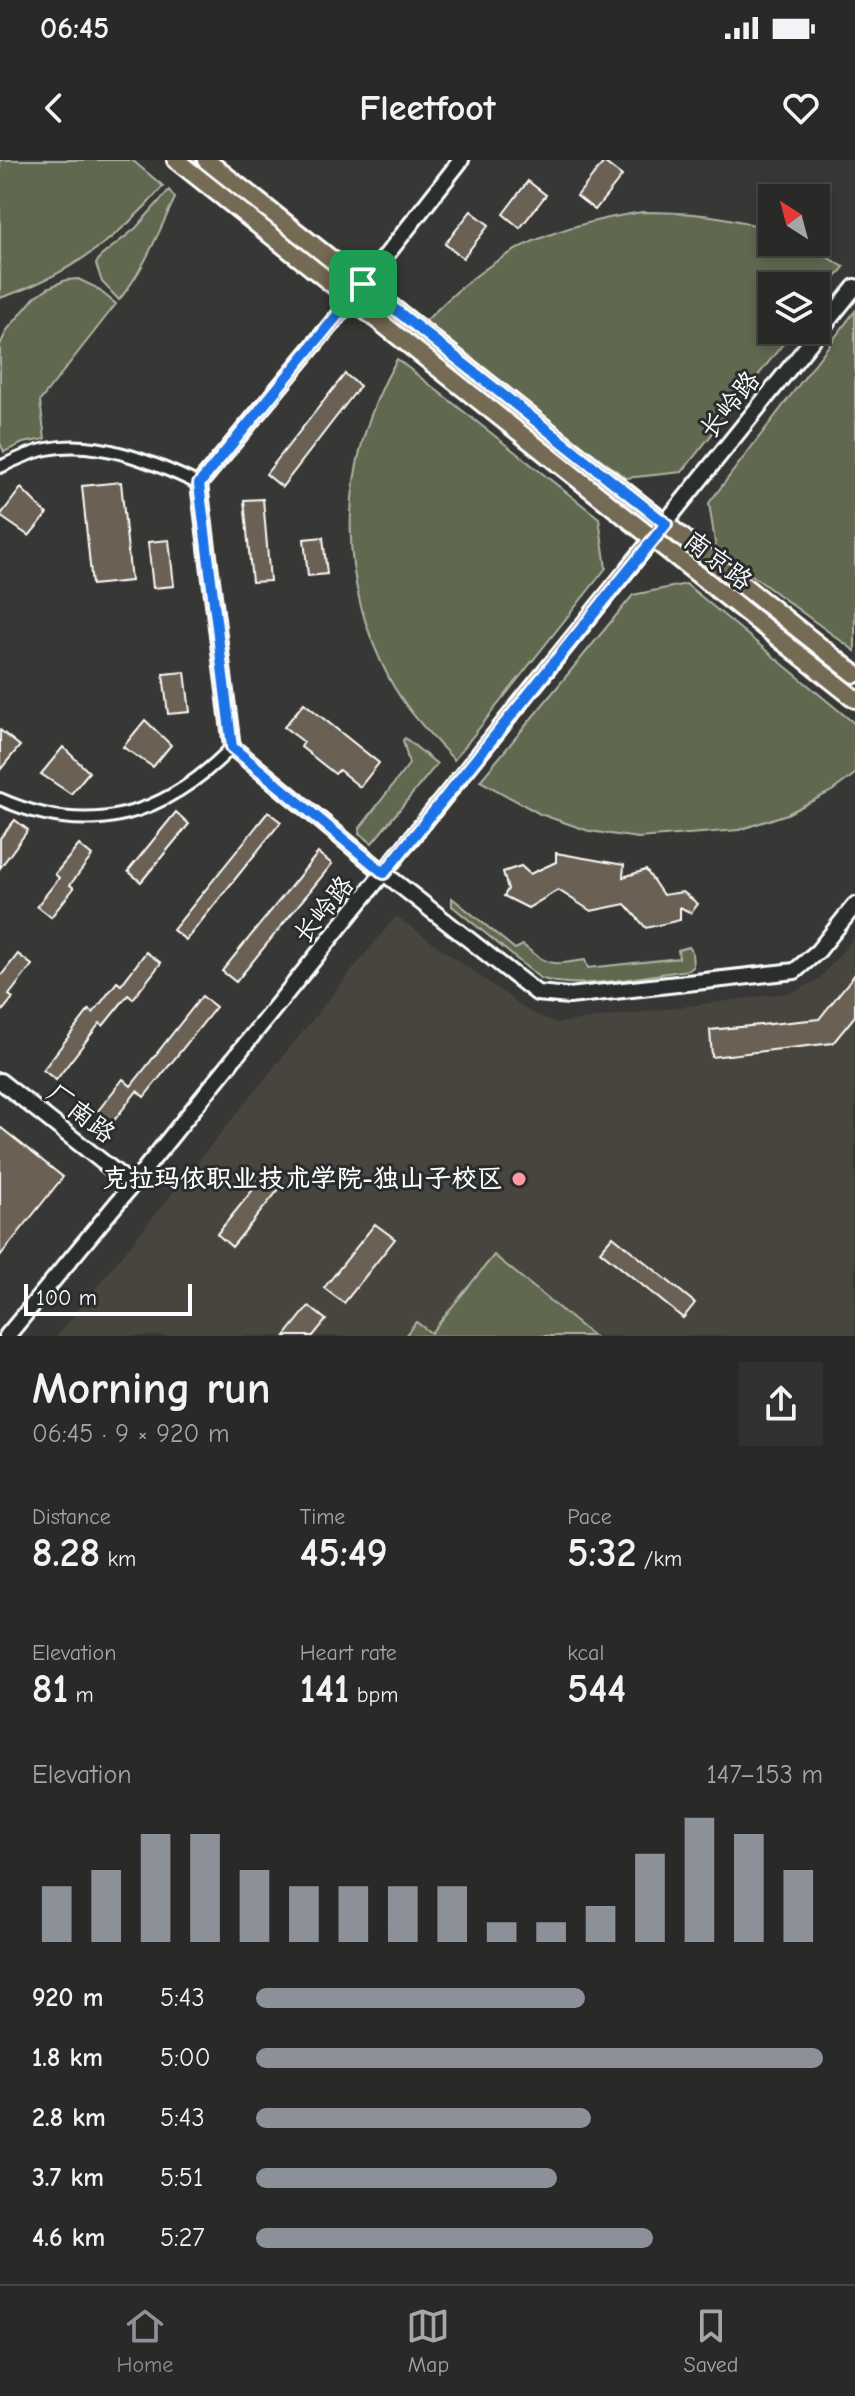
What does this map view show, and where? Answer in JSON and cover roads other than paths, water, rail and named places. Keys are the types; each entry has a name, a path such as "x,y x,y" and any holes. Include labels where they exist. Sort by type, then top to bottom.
{"main road":[{"name":"南京路","path":"176,160 855,699"},
{"name":"南京路","path":"206,160 855,674"}],"street":[{"path":"461,160 352,299 199,484 232,747 384,873 537,993 569,996 795,971 818,951 855,905"},
{"name":"长岭路","path":"7,1336 855,287"},
{"path":"0,467 45,449 72,446 133,457 199,484"},
{"path":"0,799 28,811 63,818 97,820 127,815 161,800 192,781 232,747"},
{"name":"厂南路","path":"0,1081 132,1185"}],"place":[{"name":"克拉玛依职业技术学院-独山子校区","path":"519,1179"}]}
